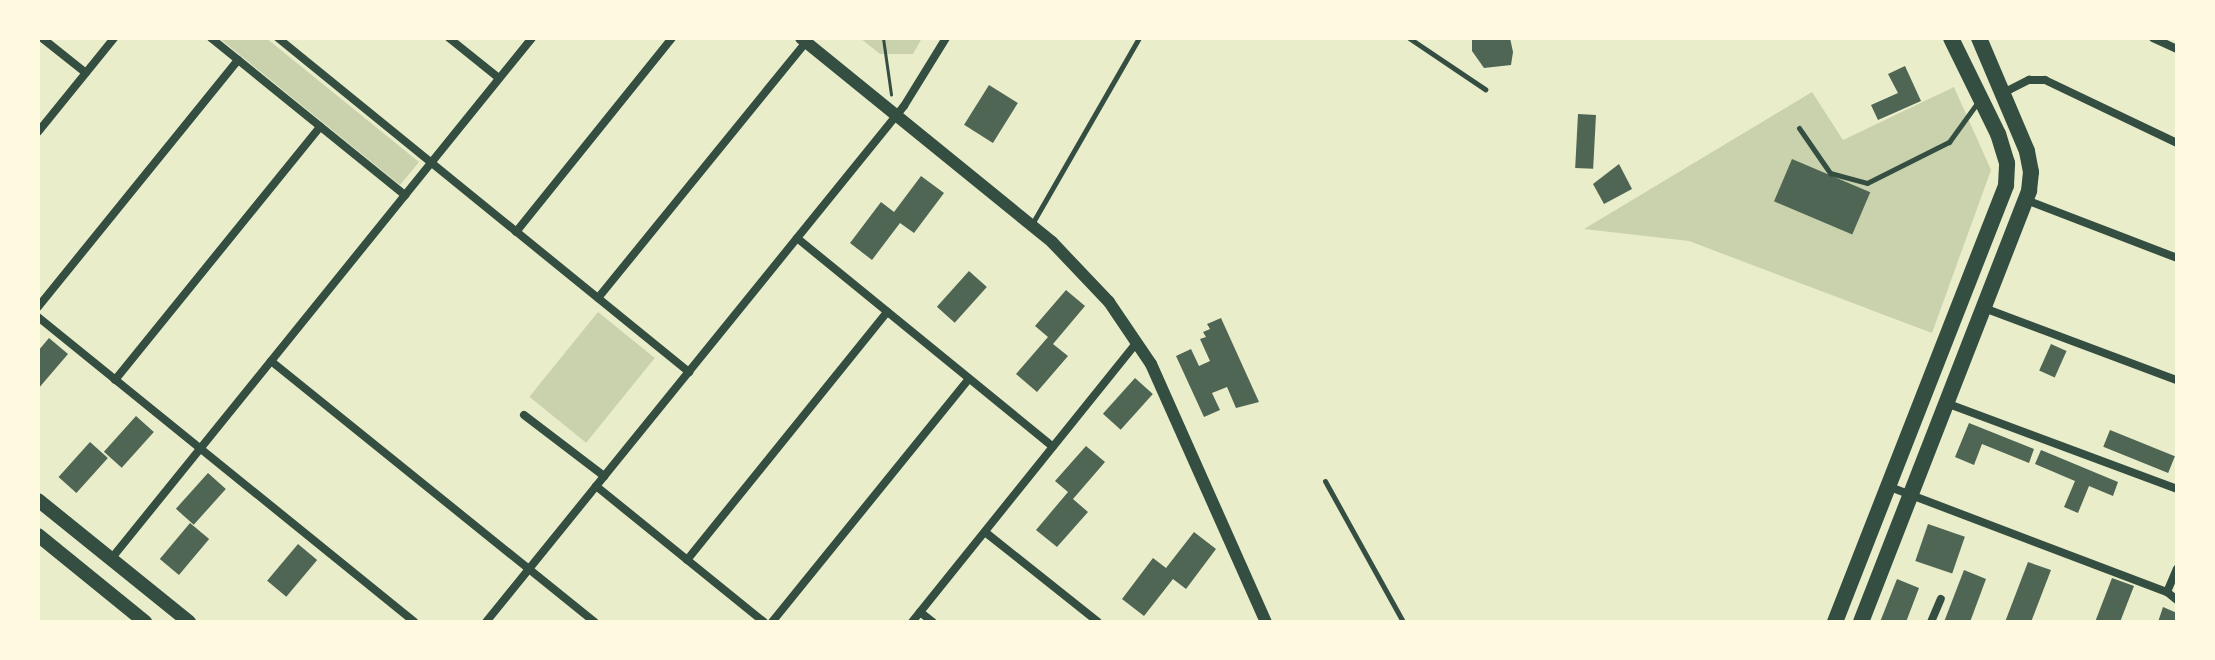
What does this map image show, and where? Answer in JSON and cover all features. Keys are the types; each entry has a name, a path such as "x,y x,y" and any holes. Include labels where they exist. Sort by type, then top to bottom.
{"main road":[{"path":"1835,622 2006,185 2003,151 1951,38"},
{"path":"1861,622 2031,182 2029,162 1984,41"},
{"path":"38,500 189,622"},
{"path":"38,535 145,622"}],"street":[{"path":"42,38 86,73"},
{"path":"38,132 114,38"},
{"path":"211,38 405,195"},
{"path":"278,38 689,372"},
{"path":"449,38 499,78"},
{"path":"111,559 532,38"},
{"path":"516,232 672,38"},
{"path":"486,622 897,115 946,38"},
{"path":"2153,38 2177,49"},
{"path":"598,298 804,40 1031,224 1093,283 1138,341 1163,388 1266,622"},
{"path":"38,307 238,60"},
{"path":"2005,92 2029,80 2045,80 2177,143"},
{"path":"115,380 320,127"},
{"path":"2026,200 2177,258"},
{"path":"797,238 1053,447"},
{"path":"1983,308 2177,380"},
{"path":"687,560 887,312"},
{"path":"38,317 414,622"},
{"path":"912,622 1138,341"},
{"path":"271,361 595,622"},
{"path":"772,622 969,379"},
{"path":"1946,403 2177,489"},
{"path":"524,415 604,476"},
{"path":"596,486 764,622"},
{"path":"1890,487 2167,592 2177,600"},
{"path":"985,532 1098,622"},
{"path":"2167,592 2177,569"},
{"path":"1931,622 1941,599"},
{"path":"920,612 933,622"}],"lane":[{"path":"1031,224 1139,38"},
{"path":"1409,38 1485,89"},
{"path":"1799,128 1830,173 1867,183 1949,142 1981,98"},
{"path":"1325,481 1403,622"}],"path":[{"path":"883,38 891,96"}],"green space":[{"path":"219,38 266,38 419,162 400,185"},
{"path":"860,38 922,38 913,54 880,54"},
{"path":"1954,87 1991,170 1932,333 1689,241 1584,229 1812,92 1843,140"},
{"path":"598,312 655,358 586,443 529,397"}],"building":[{"path":"1472,38 1510,38 1513,52 1511,65 1484,68 1472,51"},
{"path":"1905,66 1921,101 1878,120 1871,105 1898,93 1888,74"},
{"path":"989,85 1018,103 993,143 964,125"},
{"path":"1578,114 1596,115 1593,169 1575,168"},
{"path":"1792,159 1870,192 1852,235 1774,201"},
{"path":"1619,164 1632,189 1604,204 1593,184"},
{"path":"921,176 944,193 914,233 900,223 872,260 850,243 881,202 894,212"},
{"path":"969,271 987,287 955,323 937,307"},
{"path":"1066,290 1085,306 1053,344 1068,356 1037,392 1016,374 1048,337 1035,326"},
{"path":"1221,318 1259,402 1236,408 1227,387 1212,393 1220,410 1204,417 1176,356 1191,349 1199,366 1210,361 1200,339 1206,337 1203,332 1210,329 1207,324"},
{"path":"49,338 68,354 38,389 38,351"},
{"path":"2051,344 2067,351 2055,377 2039,370"},
{"path":"1135,378 1153,394 1121,430 1103,414"},
{"path":"136,416 154,432 122,468 104,452"},
{"path":"1969,423 2034,449 2029,463 1982,444 1974,465 1955,457"},
{"path":"2110,430 2175,456 2168,473 2103,447"},
{"path":"90,442 108,458 76,493 59,477"},
{"path":"1086,446 1105,462 1073,499 1088,512 1057,547 1036,530 1068,492 1055,481"},
{"path":"2041,450 2118,482 2113,496 2089,486 2078,513 2064,507 2075,481 2035,464"},
{"path":"208,473 226,489 194,525 176,509"},
{"path":"190,523 209,539 179,575 160,559"},
{"path":"1928,524 1965,537 1952,574 1915,561"},
{"path":"1194,532 1216,549 1186,589 1173,579 1144,616 1122,599 1153,558 1166,568"},
{"path":"298,544 317,560 286,597 267,581"},
{"path":"2028,562 2051,570 2031,622 2005,622"},
{"path":"1964,570 1986,579 1970,622 1944,622"},
{"path":"2112,578 2134,586 2120,622 2095,622"},
{"path":"1897,579 1919,588 1906,622 1880,622"},
{"path":"2163,607 2177,613 2177,622 2158,622"}]}
